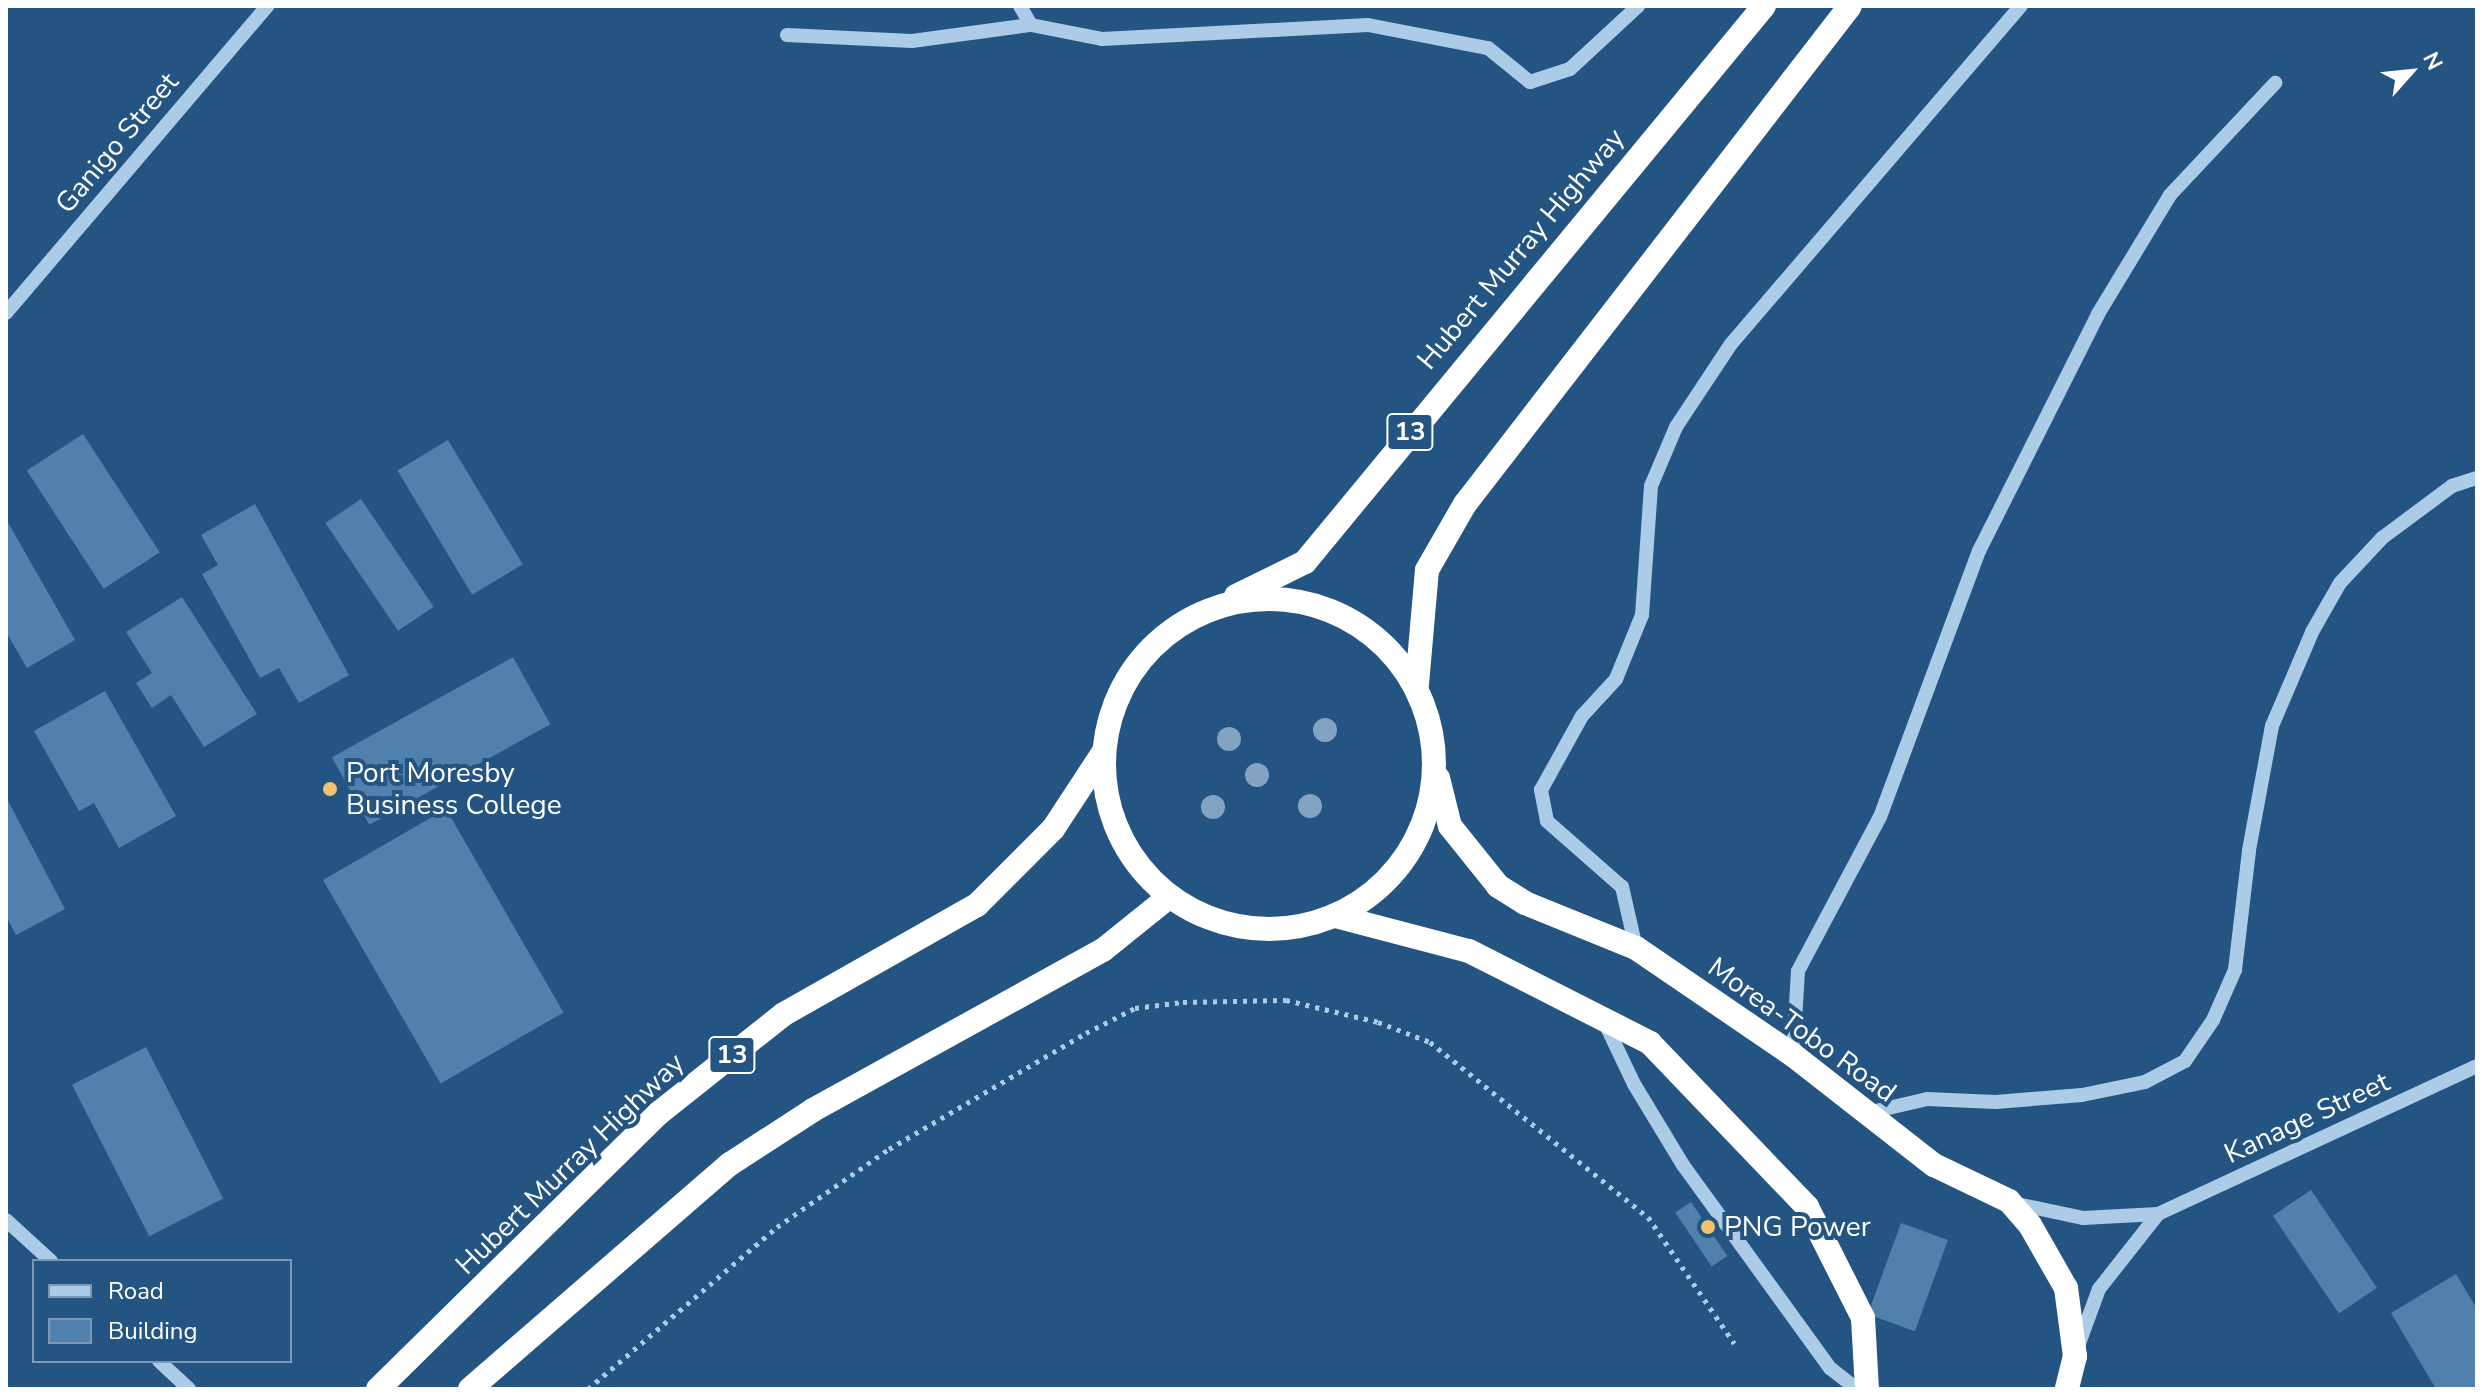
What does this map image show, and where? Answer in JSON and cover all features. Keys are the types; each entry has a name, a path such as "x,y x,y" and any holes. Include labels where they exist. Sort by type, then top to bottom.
{"highway":[{"name":"Hubert Murray Highway","path":"1209,609 1305,562 1764,6"},
{"path":"1417,684 1427,570 1465,504 1850,6"},
{"path":"1417,684 1372,634 1310,603 1242,600 1209,609 1168,632 1135,665 1113,707 1103,753 1106,794 1118,833 1139,868 1169,897 1207,919 1251,930 1296,929 1339,917 1379,890 1410,854 1429,811 1435,764"},
{"name":"Morea-Tobo Road","path":"1417,684 1450,826 1498,886 1525,903 1636,948 1793,1055 1934,1165 2009,1201 2038,1238 2066,1288 2075,1356 2067,1389"},
{"name":"Hubert Murray Highway","path":"378,1389 659,1113 784,1014 977,905 1053,829 1103,753"},
{"path":"470,1389 730,1164 813,1110 1103,950 1169,897"},
{"path":"1339,917 1469,951 1650,1043 1807,1207 1863,1318 1867,1389"}],"street":[{"name":"Ganigo Street","path":"6,313 267,6"},
{"path":"1020,6 1031,25"},
{"path":"787,35 912,41 1031,25 1102,39 1368,25 1488,48 1530,82 1570,69 1638,6"},
{"path":"1636,948 1622,887 1547,821 1541,790 1582,716 1616,679 1642,615 1651,486 1676,427 1731,344 2021,6"},
{"path":"1793,1055 1798,971 1880,817 1979,551 2098,314 2170,195 2275,83"},
{"path":"1866,1113 1927,1099 1996,1102 2082,1095 2145,1082 2185,1061 2213,1020 2235,970 2249,850 2272,726 2312,632 2340,583 2382,538 2452,486 2477,478"},
{"path":"1602,1017 1634,1084 1683,1165 1830,1368 1857,1389"},
{"name":"Kanage Street","path":"2009,1201 2040,1213 2083,1218 2158,1214 2477,1066"},
{"name":"Kanage Street","path":"2075,1356 2099,1289 2158,1214"},
{"path":"6,1220 49,1259"},
{"path":"161,1363 189,1389"}],"path":[{"path":"588,1389 777,1227 889,1149 1086,1033 1135,1008 1183,1002 1286,1000 1378,1022 1430,1042 1648,1217 1734,1343"}],"building":[{"path":"83,434 160,552 104,589 27,470"},
{"path":"448,440 523,564 472,595 397,470"},
{"path":"361,499 434,607 398,631 325,523"},
{"path":"255,504 349,675 299,703 279,668 260,678 202,574 218,565 201,535"},
{"path":"6,519 75,640 27,668 6,632"},
{"path":"182,597 257,714 204,747 171,695 152,708 136,683 152,673 126,632"},
{"path":"513,657 550,724 369,825 332,757"},
{"path":"105,691 176,816 119,848 94,803 79,811 34,731"},
{"path":"6,797 65,909 16,935 6,916"},
{"path":"446,809 564,1013 441,1084 323,880"},
{"path":"146,1047 223,1198 149,1236 72,1085"},
{"path":"2311,1190 2377,1288 2339,1314 2273,1216"},
{"path":"1691,1202 1727,1256 1712,1267 1675,1213"},
{"path":"1901,1223 1948,1240 1915,1331 1868,1314"},
{"path":"2456,1274 2477,1309 2477,1389 2436,1389 2391,1313"}],"place":[{"name":"Port Moresby Business College","path":"330,789"},
{"name":"PNG Power","path":"1708,1227"}]}
